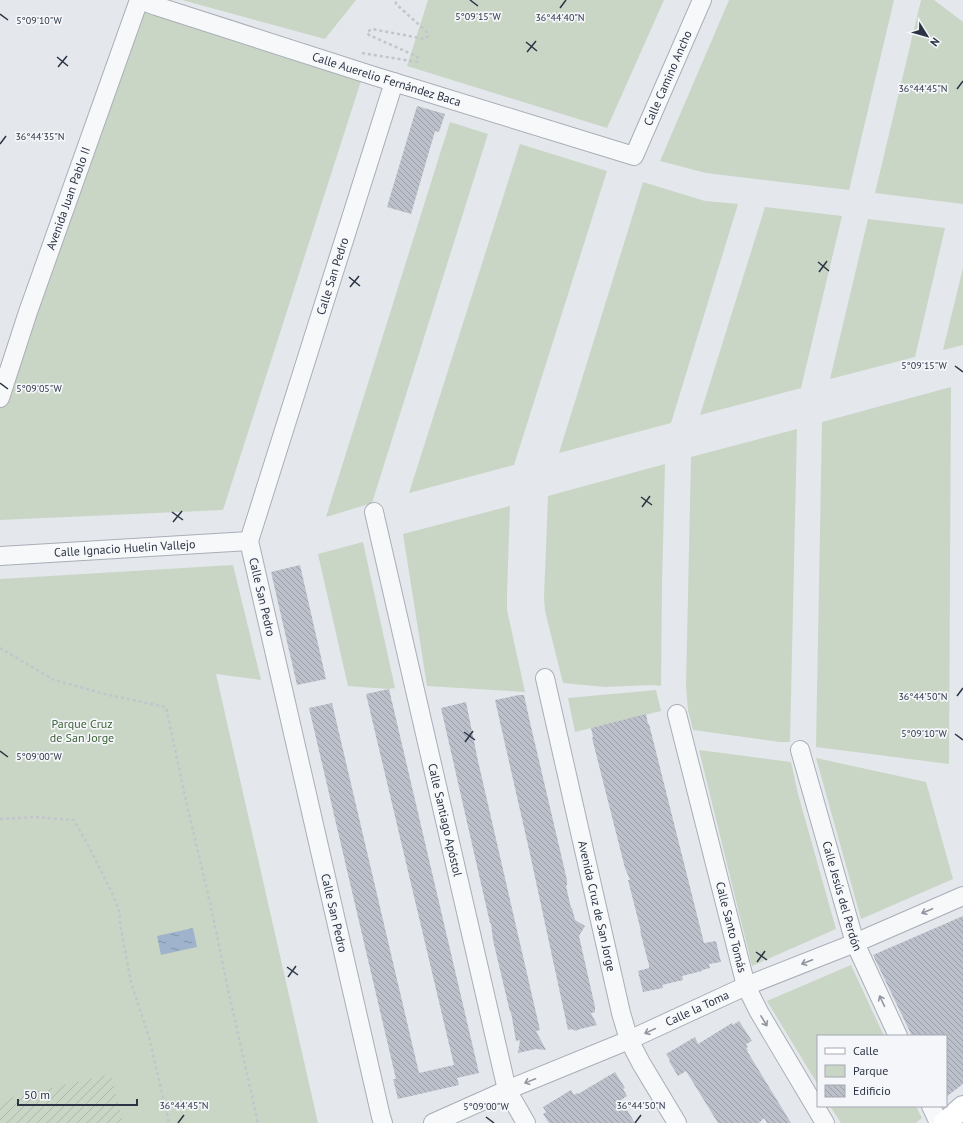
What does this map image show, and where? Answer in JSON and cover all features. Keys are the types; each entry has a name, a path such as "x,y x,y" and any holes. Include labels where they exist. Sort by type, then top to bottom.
{"main road":[{"path":"945,1123 963,1107"}],"street":[{"name":"Calle Auerelio Fernández Baca","path":"139,0 394,82 634,156"},
{"name":"Avenida Juan Pablo II","path":"0,398 31,305 139,0"},
{"name":"Calle Camino Ancho","path":"634,156 702,0"},
{"name":"Calle San Pedro","path":"383,1123 249,541 394,82"},
{"name":"Calle Santiago Apóstol","path":"374,512 506,1090 526,1123"},
{"name":"Calle Ignacio Huelin Vallejo","path":"0,556 249,541"},
{"name":"Avenida Cruz de San Jorge","path":"545,678 621,1013 629,1040 641,1064 677,1123"},
{"name":"Calle Santo Tomás","path":"677,714 746,986 759,1012 825,1123"},
{"name":"Calle Jesús del Perdón","path":"800,750 855,943 898,1035"},
{"name":"Calle la Toma","path":"433,1123 506,1090 629,1040 746,986 855,943 963,896"},
{"path":"931,1107 939,1123"}],"path":[{"path":"354,69 357,57 360,53 417,62 419,59 416,56 369,35 367,32 372,29 425,39 428,36 426,31 396,4 396,0"},
{"path":"0,648 54,680 105,694 166,706 258,1123"},
{"path":"0,819 35,816 74,820 112,893 120,912 120,924 131,982 149,1037 169,1123"}],"green space":[{"path":"182,0 356,0 325,39"},
{"path":"428,0 664,0 607,128 407,66"},
{"path":"729,0 894,0 849,190 706,173 660,161"},
{"path":"921,0 934,0 963,22 963,204 875,193"},
{"path":"139,10 361,81 223,510 0,520 0,404"},
{"path":"450,122 488,134 372,503 326,517"},
{"path":"520,144 607,171 514,465 409,493"},
{"path":"643,182 705,201 738,204 671,423 559,453"},
{"path":"765,207 842,216 801,388 700,415"},
{"path":"868,219 945,228 915,357 830,379"},
{"path":"963,268 963,345 943,350"},
{"path":"951,387 949,764 816,747 822,422"},
{"path":"797,429 790,742 780,742 693,730 688,710 686,687 691,457"},
{"path":"665,464 661,686 605,687 563,683 545,611 544,598 548,496"},
{"path":"510,506 507,610 525,692 427,686 403,534"},
{"path":"363,542 395,688 389,689 348,686 318,554"},
{"name":"Parque Cruz de San Jorge","path":"233,565 261,680 216,674 318,1123 0,1123 0,579"},
{"path":"656,690 661,711 575,732 568,698"},
{"path":"699,750 791,762 798,794 836,929 752,966"},
{"path":"816,758 926,782 953,879 861,919"},
{"path":"851,965 884,1035 817,1035 817,1083 767,1001"},
{"path":"111,1074 123,1123 0,1123 0,1100"},
{"path":"831,1107 916,1107 922,1118 916,1123 841,1123"}],"water":[{"path":"193,928 197,947 161,955 157,936"}],"building":[{"path":"417,106 445,114 439,132 435,131 411,214 387,207"},
{"path":"300,565 326,679 297,685 271,572"},
{"path":"389,689 479,1073 457,1078 459,1085 398,1099 393,1079 396,1079 309,708 332,703 419,1073 454,1065 366,694"},
{"path":"524,695 567,880 566,886 571,908 575,920 585,926 579,936 595,1007 595,1012 591,1013 597,1025 576,1031 572,1029 568,1030 495,700"},
{"path":"466,702 478,761 540,1030 536,1031 546,1050 536,1049 518,1053 520,1040 516,1041 511,1012 493,940 491,923 441,708"},
{"path":"646,714 704,943 716,941 721,962 709,964 710,968 682,976 683,980 662,985 663,988 643,992 638,971 649,968 649,965 628,880 630,880 625,868 592,738 591,728"},
{"path":"963,916 963,1084 947,1096 947,1035 912,1035 873,955"},
{"path":"739,1021 752,1041 746,1044 748,1047 746,1048 748,1050 747,1051 791,1123 767,1123 764,1118 759,1123 718,1123 686,1071 678,1076 669,1061 670,1060 666,1054 695,1037 698,1044 732,1023 733,1025"},
{"path":"615,1072 625,1088 623,1089 627,1096 621,1100 635,1123 549,1123 543,1114 546,1112 543,1107 571,1090 574,1095 577,1093 578,1094"}]}
